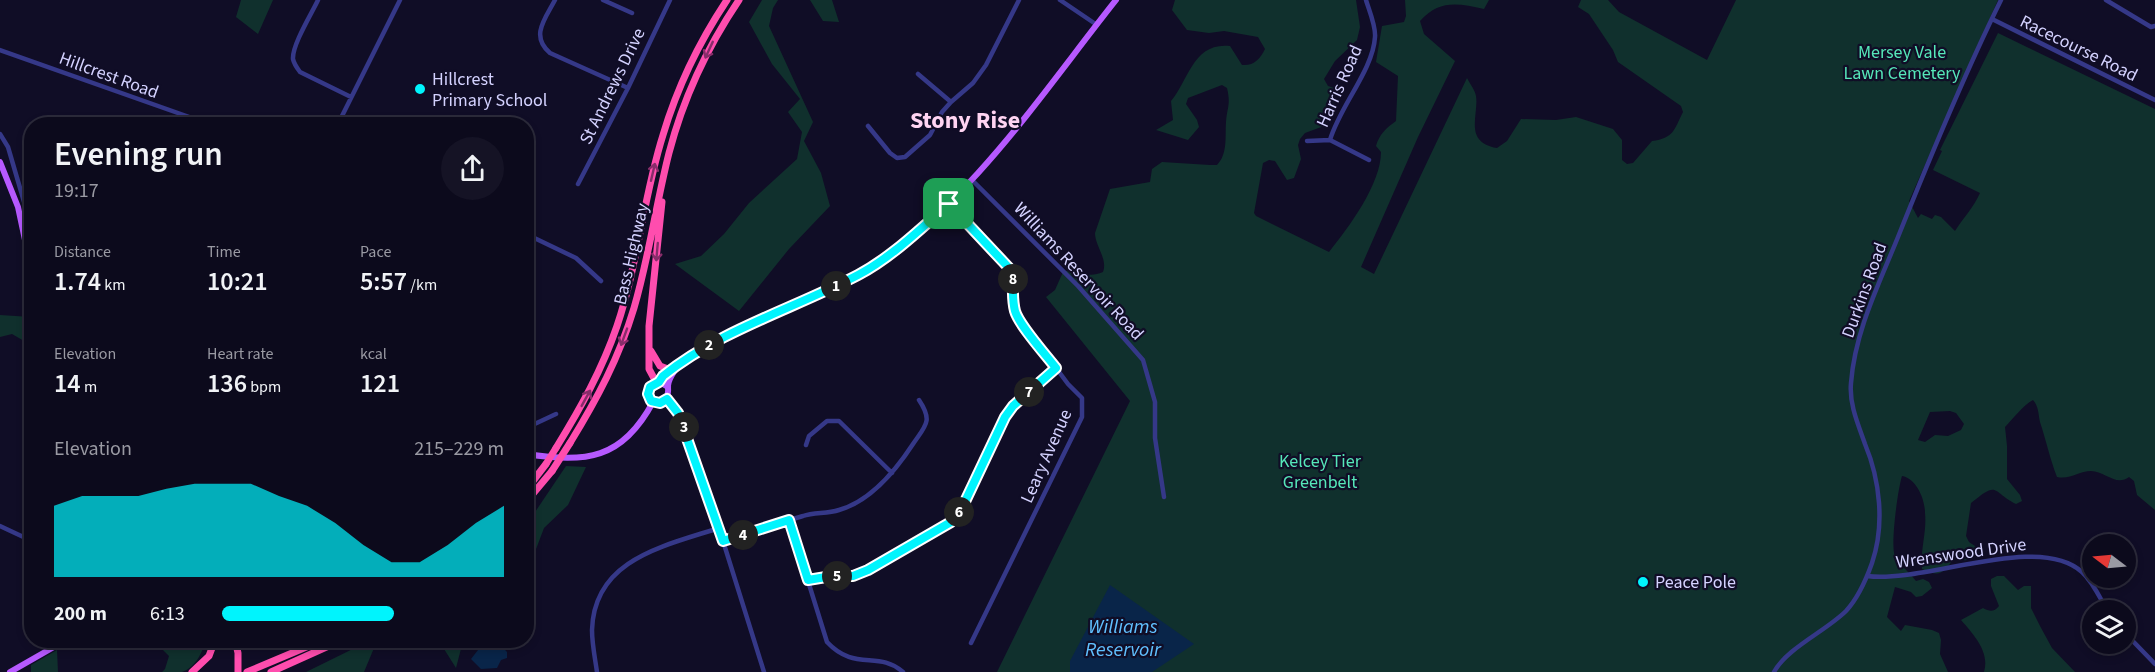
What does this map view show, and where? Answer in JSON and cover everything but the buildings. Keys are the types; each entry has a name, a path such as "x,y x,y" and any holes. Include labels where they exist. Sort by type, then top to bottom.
{"highway":[{"name":"Bass Highway","path":"534,480 556,448 595,380 608,351 627,293 654,169 672,107 697,51 727,0"},
{"name":"Bass Highway","path":"534,492 552,471 604,386 626,333 642,277 669,152 692,87 714,40 739,0"},
{"path":"658,382 650,372 649,326 669,152"},
{"path":"650,349 660,366 668,369 676,366"},
{"path":"192,672 208,656 212,648"},
{"path":"235,648 238,670"},
{"path":"247,672 304,648"},
{"path":"271,672 324,648"}],"main road":[{"path":"676,366 668,387 667,399 661,403 653,402 649,398 650,387 658,382 663,376 676,366 698,350 861,273 896,251 949,204 991,160 1116,0"},
{"path":"0,162 18,207 24,235"},
{"path":"658,382 668,387"},
{"path":"534,455 570,459 600,454 626,438 636,428 653,402"},
{"path":"10,672 52,648"}],"street":[{"path":"318,0 295,48 293,59 295,65 300,72 351,97"},
{"path":"341,117 400,0"},
{"path":"555,0 540,30 539,39 542,46 550,53 628,88"},
{"path":"603,0 632,13"},
{"name":"St Andrews Drive","path":"578,184 670,0"},
{"path":"868,126 890,153 897,158 905,157 930,135 942,112 973,83 986,65 1019,0"},
{"path":"1060,0 1097,25"},
{"name":"Harris Road","path":"1366,0 1375,36 1369,61 1335,123 1330,140 1369,160"},
{"name":"Durkins Road","path":"1774,672 1802,644 1853,603 1873,561 1879,514 1877,479 1866,444 1856,423 1851,385 1854,364 1863,325 1920,183 2001,0"},
{"path":"2106,0 2151,27 2155,26"},
{"name":"Racecourse Road","path":"1992,19 2155,100"},
{"name":"Hillcrest Road","path":"0,50 189,117"},
{"path":"918,74 951,102"},
{"path":"0,134 8,147 24,202"},
{"path":"1307,141 1330,140"},
{"path":"5,172 14,170"},
{"name":"Williams Reservoir Road","path":"972,180 1078,286 1143,360 1155,402 1155,438 1164,497"},
{"name":"Leary Avenue","path":"949,204 1010,269 1014,280 1012,301 1016,314 1056,368 1082,398 1082,417 970,643"},
{"path":"534,238 576,258 601,281"},
{"path":"808,580 832,576 853,576 868,570 951,522 961,510 1005,417 1013,406 1056,368"},
{"path":"667,399 678,413 719,528 764,672"},
{"path":"723,541 806,515 847,508 862,499 900,465 928,419 927,412 919,400"},
{"path":"534,424 556,414"},
{"path":"806,445 809,436 827,421 839,422 892,473"},
{"path":"789,520 827,642 845,658 862,662 892,664 903,672"},
{"path":"0,526 24,537"},
{"path":"597,672 592,630 597,604 608,583 623,566 644,553 719,528"},
{"name":"Wrenswood Drive","path":"1867,576 1881,578 1961,567 2002,558 2049,558 2058,559 2083,572 2101,600"},
{"path":"2136,644 2155,664"}],"green space":[{"path":"241,0 273,0 258,34 236,17"},
{"path":"762,0 778,0 773,8 769,26 813,122 804,141 821,173 830,206 789,249 739,311 675,264 701,256 724,234 749,203 797,159 802,132 788,112 800,99 772,64 749,22"},
{"path":"810,0 832,0 839,22 823,21"},
{"path":"1175,0 1356,0 1360,27 1357,40 1335,61 1324,79 1328,86 1334,88 1335,98 1331,112 1324,126 1305,133 1300,139 1298,145 1301,159 1294,178 1287,180 1275,161 1269,160 1263,163 1254,213 1329,252 1346,230 1370,191 1380,164 1381,152 1376,146 1377,142 1383,132 1396,121 1398,76 1376,62 1382,26 1404,22 1405,0 1489,0 1484,9 1465,5 1441,6 1420,21 1424,34 1455,61 1418,137 1361,267 1374,274 1467,78 1476,96 1476,134 1486,145 1497,148 1507,141 1521,119 1556,120 1576,117 1613,129 1622,140 1622,160 1627,164 1633,163 1652,141 1665,138 1672,132 1683,112 1681,106 1618,62 1613,50 1589,14 1578,7 1581,0 1608,0 1619,12 1707,60 1736,0 1998,0 1909,201 1918,218 1921,214 1932,219 1935,215 1941,217 1955,231 1978,198 1980,193 1933,170 1942,151 1940,150 1998,33 2155,109 2155,510 2137,495 2134,481 2129,477 2120,480 2091,471 2057,477 2033,400 2005,427 2007,479 2022,501 2016,504 1995,490 1991,490 1971,503 1966,536 1969,542 1981,550 1973,559 1954,559 1941,573 1922,569 1925,507 1919,490 1912,481 1902,476 1894,529 1895,556 1916,581 1923,579 1929,582 1932,588 1922,596 1916,597 1911,592 1895,587 1887,617 1901,631 1905,625 1939,633 1940,654 1948,672 997,672 1130,401 1046,297 1055,290 1063,272 1073,271 1091,275 1103,272 1103,257 1095,233 1110,189 1150,182 1152,169 1162,162 1217,165 1221,161 1225,145 1229,102 1227,88 1222,85 1188,98 1186,104 1199,127 1188,140 1156,130 1173,120 1171,101 1200,56 1218,46 1230,46 1242,65 1246,65 1256,61 1265,49 1258,37 1224,31 1209,33 1187,30 1172,10","holes":["1930,412 1956,413 1964,424 1961,430 1948,436 1935,435 1925,442 1918,440"]},
{"path":"0,315 24,317 24,341 12,334 0,337"},
{"path":"566,466 586,467 568,505 544,528 534,554 534,514"},
{"path":"2004,576 2018,590 2024,586 2031,586 2031,608 2040,626 2052,648 2075,672 1984,672 1983,651 1976,638 1961,620 1983,608 1992,611 1999,606 1991,586 1991,579"},
{"path":"161,648 203,648 191,667 182,672 162,672 169,656"},
{"path":"355,648 374,648 364,672 306,672"},
{"path":"443,648 461,648 456,668"},
{"path":"57,650 58,672 31,672 31,665"}],"water":[{"name":"Williams Reservoir","path":"1110,585 1194,644 1152,672 1070,672 1070,661"},
{"path":"480,648 503,648 507,652 507,658 501,660 497,668 481,669 471,659"}],"place":[{"name":"Hillcrest Primary School","path":"420,89"},
{"name":"Peace Pole","path":"1643,582"}],"district":[{"name":"Stony Rise","path":"965,120"}],"route":[{"path":"949,204 1010,269 1014,280 1012,301 1016,314 1056,368 1013,406 1005,417 961,510 951,522 868,570 853,576 832,576 808,580 789,520 723,541 678,413 667,399 660,403 651,401 648,394 650,387 698,350 861,273 896,251 949,204"}],"park label":[{"name":"Mersey Vale Lawn Cemetery","path":"1902,62"},
{"name":"Kelcey Tier Greenbelt","path":"1320,471"}]}
